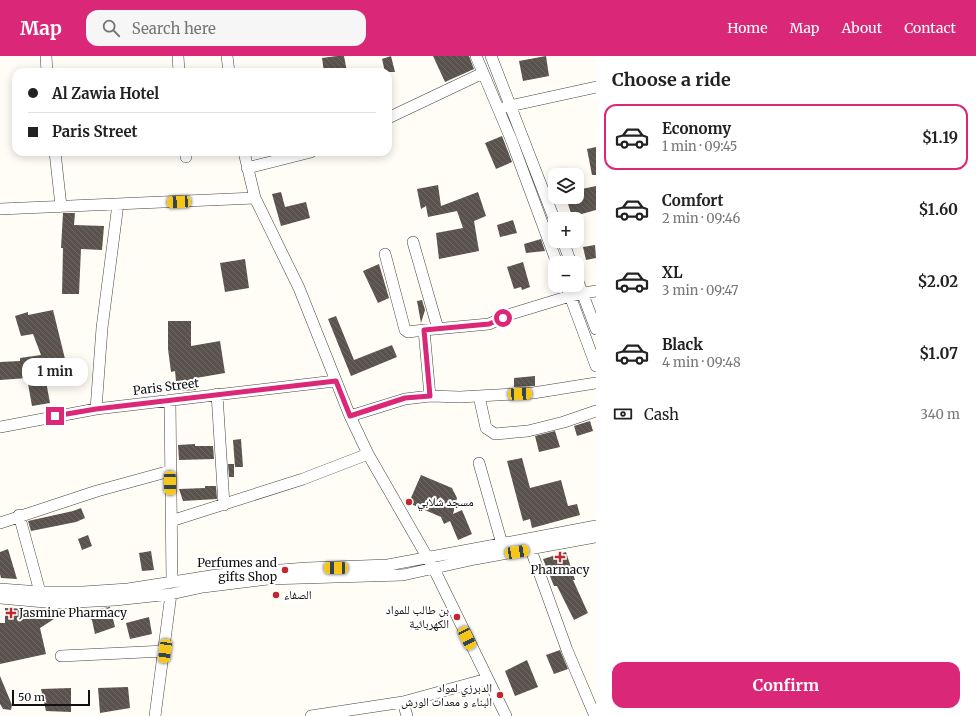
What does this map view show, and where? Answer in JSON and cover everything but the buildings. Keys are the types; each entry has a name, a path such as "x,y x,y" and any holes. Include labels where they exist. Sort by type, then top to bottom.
{"street":[{"path":"46,56 48,68"},
{"path":"178,56 179,68"},
{"path":"227,56 229,68"},
{"path":"476,56 511,139 555,256"},
{"path":"491,56 552,212"},
{"path":"392,116 483,73"},
{"path":"498,108 596,87"},
{"path":"55,156 61,206"},
{"path":"245,156 255,198 299,288 350,416 368,454 434,569 506,716"},
{"path":"247,168 295,156"},
{"path":"0,208 255,198"},
{"path":"96,409 102,328 118,204"},
{"path":"413,242 438,329"},
{"path":"385,254 405,330 408,332 489,324 511,314 582,292 596,328"},
{"path":"584,292 596,291"},
{"path":"569,292 596,366"},
{"path":"424,330 430,396"},
{"name":"Paris Street","path":"0,427 96,409 336,381"},
{"path":"350,416 405,398 533,393 596,383"},
{"path":"217,394 224,505"},
{"path":"478,396 486,428 495,434 528,430 564,422 596,411"},
{"path":"170,400 172,582"},
{"path":"171,521 304,479 368,454"},
{"path":"478,463 502,544"},
{"path":"0,523 19,515 170,471"},
{"path":"19,515 40,592"},
{"path":"0,589 40,592 83,592 128,589 217,575 307,568 381,566 428,559 596,526"},
{"path":"0,598 56,603 115,600 171,594 203,587 262,580 402,575 475,559 596,537"},
{"path":"531,550 568,650 595,716"},
{"path":"155,716 165,651 171,594"},
{"path":"61,656 165,651"},
{"path":"311,716 403,702 487,679"},
{"path":"403,702 407,716"}],"place":[{"name":"مسجد شلابي","path":"409,502"},
{"name":"Pharmacy","path":"560,557"},
{"name":"Perfumes and gifts Shop","path":"285,570"},
{"name":"الصفاء","path":"276,595"},
{"name":"Jasmine Pharmacy","path":"11,613"},
{"name":"بن طالب للمواد الكهربائية","path":"457,617"},
{"name":"الدبرزي لمواد البناء و معدات الورش","path":"500,695"}],"route":[{"path":"55,416 96,409 336,381 350,416 405,398 430,396 424,330 489,324 503,318"}]}
